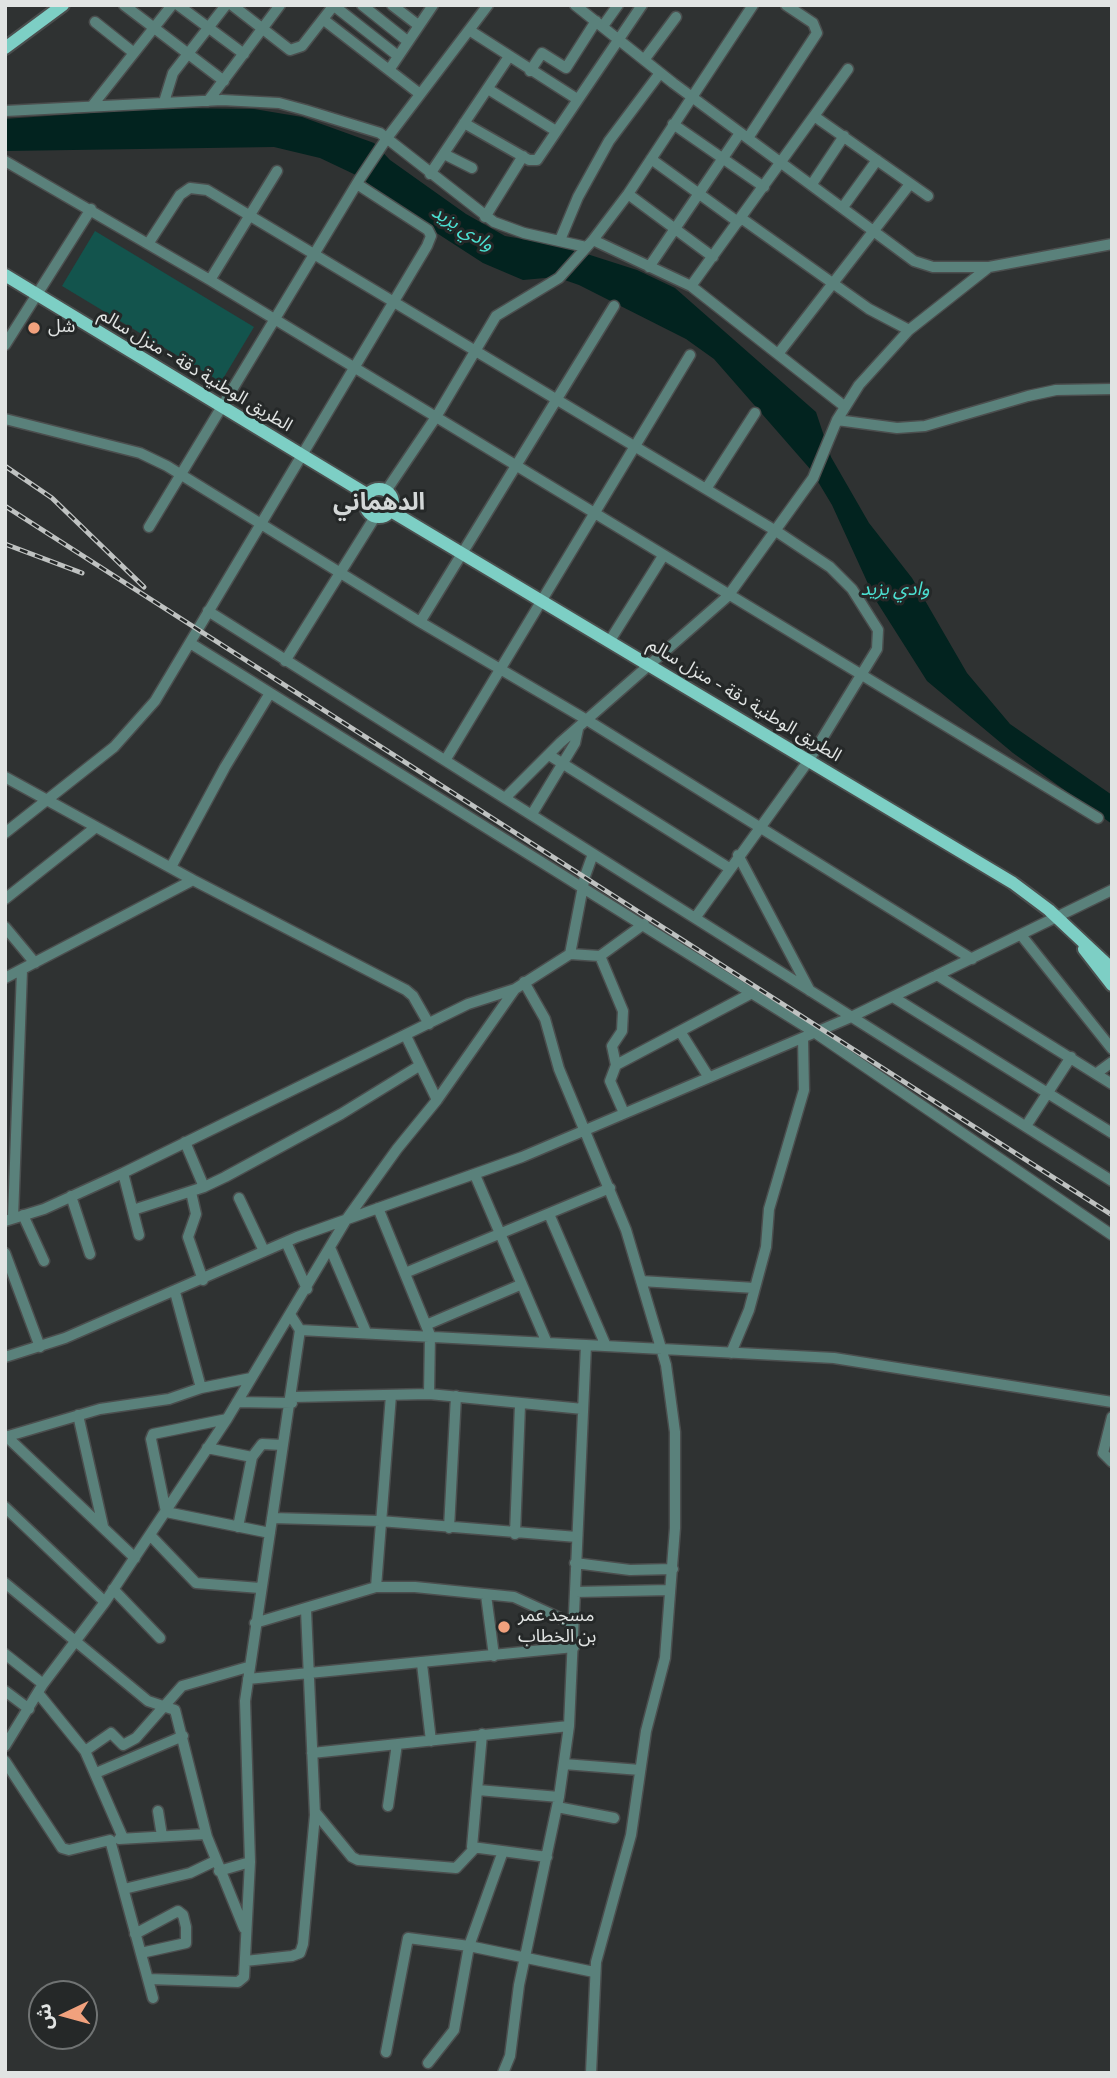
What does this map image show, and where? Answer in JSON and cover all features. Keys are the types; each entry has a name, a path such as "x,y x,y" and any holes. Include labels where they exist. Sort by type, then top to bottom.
{"main road":[{"path":"9,48 63,5"},
{"name":"الطريق الوطنية دقة - منزل سالم","path":"5,275 368,495"},
{"path":"376,489 386,491 393,500 391,511 384,516 375,517 366,508 368,495 376,489"},
{"name":"الطريق الوطنية دقة - منزل سالم","path":"391,511 1013,883 1057,917 1112,969"},
{"name":"الطريق الوطنية دقة - منزل سالم","path":"1071,931 1112,985"}],"street":[{"path":"124,5 152,29 224,81"},
{"path":"92,106 172,5"},
{"path":"178,5 210,26 244,54"},
{"path":"164,102 173,74 226,5"},
{"path":"232,5 286,48 295,50 302,46 333,5 398,56"},
{"path":"208,101 280,5"},
{"path":"362,5 406,40"},
{"path":"392,5 418,25"},
{"path":"389,70 406,40 433,5"},
{"path":"149,527 358,182 387,138 487,5"},
{"path":"575,5 691,97 843,207 896,250 923,264 957,269 989,267 1112,244"},
{"path":"530,71 542,53 566,68 600,23 618,5"},
{"path":"464,123 523,156 537,159 621,40 642,5"},
{"path":"386,491 436,417 496,316 559,278 588,245 628,194 753,5"},
{"path":"649,267 722,158 744,136 817,33 813,23 786,5"},
{"path":"644,60 676,17"},
{"path":"324,19 420,94"},
{"path":"96,22 134,53"},
{"path":"468,30 508,58 577,99"},
{"path":"430,174 508,58"},
{"path":"691,286 848,69"},
{"path":"560,240 578,197 609,141 660,73"},
{"path":"488,89 556,131"},
{"path":"5,111 164,102 279,103 360,125 387,138 485,217 524,233 588,245 649,267 691,286 844,406"},
{"path":"814,116 928,197"},
{"path":"673,124 764,187"},
{"path":"812,184 844,136"},
{"path":"444,154 472,168"},
{"path":"485,217 523,156"},
{"path":"651,159 869,309 909,330"},
{"path":"843,207 877,160"},
{"path":"5,161 210,280 593,515 861,677 1015,765 1098,818"},
{"path":"210,280 277,171"},
{"path":"5,833 114,747 136,725 173,673 300,454 354,370 392,301 427,247 431,234 358,182"},
{"path":"778,354 910,184"},
{"path":"148,244 175,201 191,188 207,190 557,397 776,531 842,577 872,619 880,642 808,760 695,918"},
{"path":"628,194 713,257"},
{"path":"5,345 91,209"},
{"path":"505,798 587,720 728,596 813,478 844,406 881,358 909,330 989,267"},
{"path":"420,622 460,552 614,306"},
{"path":"446,759 690,355"},
{"path":"837,420 886,427 925,426 1056,390 1112,389"},
{"path":"706,489 754,413"},
{"path":"5,419 140,453 180,475 501,671 587,720 972,958"},
{"path":"285,661 375,517"},
{"path":"609,642 663,556"},
{"path":"208,611 446,759 849,1018 1110,1176"},
{"path":"190,643 814,1032 1112,1235"},
{"path":"171,867 225,767 271,693"},
{"path":"532,814 575,743 578,729"},
{"path":"549,755 729,867"},
{"path":"5,776 194,880 406,990 413,996 429,1024"},
{"path":"5,899 96,827"},
{"path":"570,954 583,887 593,854"},
{"path":"738,855 812,993"},
{"path":"5,978 194,880"},
{"path":"5,1357 40,1347 175,1292 286,1242 475,1175 803,1038 1112,890"},
{"path":"5,1746 9,1733 105,1602 227,1419 331,1250 346,1220 397,1149 437,1100 515,989 570,954 600,956 644,924"},
{"path":"5,927 35,963"},
{"path":"1021,935 1112,1049"},
{"path":"600,956 623,1012 622,1031 612,1046 616,1065 610,1081 624,1113"},
{"path":"22,970 14,1218 44,1261"},
{"path":"937,975 1112,1084"},
{"path":"524,982 545,1019 559,1069 610,1188 666,1365 675,1432 673,1569 663,1668 640,1770 631,1835 600,1940 594,1972 595,2023 591,2073"},
{"path":"14,1218 123,1173 468,1004 515,989"},
{"path":"616,1065 681,1033 752,993"},
{"path":"892,997 1112,1133"},
{"path":"681,1033 708,1076"},
{"path":"406,1036 437,1100"},
{"path":"731,1353 755,1288 766,1247 769,1209 804,1090 803,1038"},
{"path":"1026,1126 1071,1057"},
{"path":"1097,1073 1112,1062"},
{"path":"133,1210 204,1187 341,1114 419,1066"},
{"path":"185,1142 204,1187"},
{"path":"123,1173 139,1235"},
{"path":"475,1175 547,1343"},
{"path":"405,1273 610,1188"},
{"path":"191,1192 196,1214 188,1237 203,1280"},
{"path":"71,1196 90,1254"},
{"path":"239,1198 264,1251"},
{"path":"378,1208 428,1330 429,1394"},
{"path":"549,1214 606,1346"},
{"path":"286,1242 307,1289"},
{"path":"331,1250 366,1332"},
{"path":"5,1253 10,1275 40,1347"},
{"path":"641,1282 755,1288"},
{"path":"428,1330 520,1285"},
{"path":"175,1292 201,1388"},
{"path":"148,1979 238,1982 244,1977 250,1862 244,1722 248,1667 292,1400 300,1330 291,1316"},
{"path":"300,1330 428,1330 547,1343 834,1358 1112,1402"},
{"path":"503,2073 510,2056 519,1985 558,1802 569,1726 586,1345"},
{"path":"5,1436 100,1409 169,1399 201,1388 251,1378"},
{"path":"237,1402 429,1394 520,1405 583,1409"},
{"path":"376,1587 391,1395"},
{"path":"449,1528 456,1396"},
{"path":"514,1534 520,1405"},
{"path":"78,1415 103,1527"},
{"path":"1112,1417 1103,1453 1112,1462"},
{"path":"166,1512 151,1439 153,1434 227,1419"},
{"path":"5,1436 135,1558"},
{"path":"238,1527 252,1457 262,1444 284,1445"},
{"path":"207,1448 252,1457"},
{"path":"5,1507 105,1602"},
{"path":"166,1512 270,1533"},
{"path":"272,1518 380,1521 514,1534 577,1537"},
{"path":"150,1535 196,1583 260,1588"},
{"path":"575,1563 630,1570 673,1569"},
{"path":"5,1583 151,1704 175,1710 206,1834 245,1932"},
{"path":"255,1623 376,1587 450,1588 514,1597 573,1624"},
{"path":"113,1589 160,1637"},
{"path":"575,1592 670,1590"},
{"path":"486,1595 494,1656"},
{"path":"245,1961 292,1956 302,1950 309,1904 315,1812 306,1610"},
{"path":"248,1679 574,1647"},
{"path":"5,1654 41,1689 85,1751 123,1838"},
{"path":"422,1664 431,1741"},
{"path":"85,1751 113,1733 125,1745 140,1735 183,1686 248,1667"},
{"path":"5,1691 29,1709"},
{"path":"312,1753 569,1726"},
{"path":"474,1849 471,1841 482,1734"},
{"path":"96,1773 183,1736"},
{"path":"388,1806 397,1744"},
{"path":"5,1761 62,1848 69,1850 123,1838 206,1834"},
{"path":"564,1764 640,1770"},
{"path":"478,1790 558,1802 614,1818"},
{"path":"158,1811 162,1836"},
{"path":"315,1812 352,1857 358,1860 456,1868 474,1849"},
{"path":"110,1840 153,1998"},
{"path":"474,1849 547,1857"},
{"path":"428,2063 454,2030 469,1946 502,1854"},
{"path":"124,1889 217,1866 250,1862"},
{"path":"135,1934 178,1911 183,1915 187,1927 186,1944 141,1954"},
{"path":"386,2052 408,1938 469,1946 594,1972"}],"shaded area":[{"path":"95,231 254,327 221,382 62,286"}],"water":[{"name":"وادي يزيد","path":"162,108 254,109 302,117 374,143 390,160 466,214 505,236 562,246 637,270 675,288 816,412 831,457 869,523 912,578 967,673 1010,724 1112,795 1112,824 1013,753 927,681 875,599 832,505 811,470 714,359 686,339 579,285 556,277 523,280 483,263 415,219 358,176 320,158 274,147 5,151 5,119"}],"railway":[{"path":"5,466 52,498 144,587"},
{"path":"5,506 1112,1215"},
{"path":"5,544 82,573"}],"place":[{"name":"شل","path":"34,328"},
{"name":"مسجد عمر بن الخطاب","path":"504,1627"}],"district":[{"name":"الدهماني","path":"379,504"}]}
